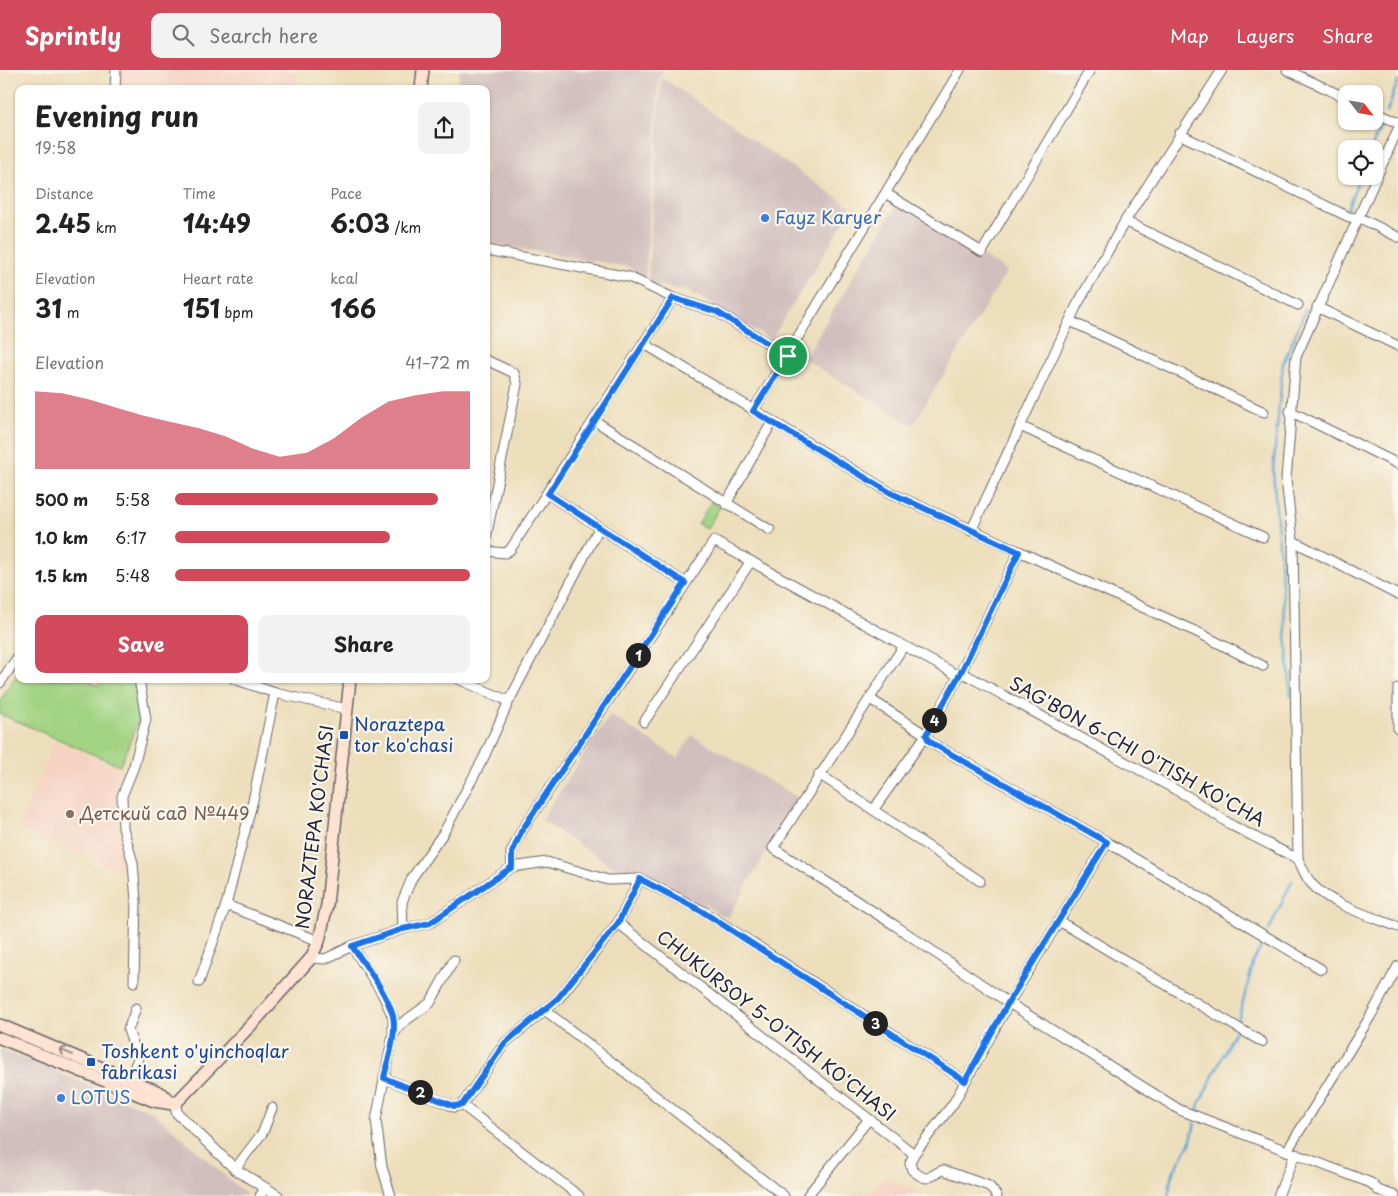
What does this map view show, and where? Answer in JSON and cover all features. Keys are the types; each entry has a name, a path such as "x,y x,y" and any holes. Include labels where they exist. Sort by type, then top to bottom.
{"main road":[{"path":"421,85 423,70"},
{"name":"NORAZTEPA KO'CHASI","path":"175,1104 255,1021 311,958 318,941 327,905 350,683"},
{"path":"0,1025 159,1092 175,1104"},
{"path":"0,1038 154,1101 175,1104"}],"street":[{"path":"115,85 116,70"},
{"path":"753,411 960,70"},
{"path":"886,194 982,252 1090,70"},
{"path":"971,531 1070,321 1125,221 1179,134 1222,70"},
{"path":"1287,70 1338,94"},
{"path":"1383,116 1398,123"},
{"path":"1398,129 1360,218 1296,357 1290,411 1286,479 1293,541 1298,859 1304,874 1319,891 1348,907 1398,927"},
{"path":"1179,134 1349,217 1360,218 1398,237"},
{"path":"1125,221 1298,305"},
{"path":"490,251 629,277 673,298 717,312 788,356"},
{"path":"490,551 508,552 548,494 673,298"},
{"path":"1318,307 1398,346"},
{"path":"1070,321 1264,412"},
{"path":"643,343 891,493 1199,633 1263,666"},
{"path":"490,362 514,373 517,384 490,518"},
{"path":"1290,411 1398,464"},
{"path":"595,421 770,530"},
{"path":"726,504 772,422"},
{"path":"1020,426 1263,537"},
{"path":"512,867 512,853 521,832 685,583 548,494"},
{"path":"403,929 402,902 412,878 450,820 484,757 509,702 599,528"},
{"name":"SAG'BON 6-CHI O'TISH KO'CHA","path":"685,583 714,541 903,647 960,674 1189,797 1234,826 1298,859"},
{"path":"1293,541 1398,595"},
{"path":"874,809 926,735 960,674 1019,552"},
{"path":"644,722 751,561"},
{"path":"903,647 819,774 774,848 896,926 1008,1003 1180,1110 1371,1182 1377,1193 1395,1196"},
{"path":"0,683 15,660"},
{"path":"134,982 136,900 133,863 123,828 122,796 134,766 146,718 139,683"},
{"path":"247,683 275,692 347,709"},
{"path":"467,683 509,702"},
{"path":"1398,688 1398,729"},
{"path":"199,982 226,904 254,796 275,692"},
{"path":"870,699 926,735 929,741 935,745 1107,842 1321,969"},
{"path":"819,774 980,881"},
{"path":"997,1196 989,1186 944,1170 931,1179 917,1174 910,1166 914,1154 939,1124 1008,1003 1107,842"},
{"path":"311,958 324,959 352,946 403,929 430,923 512,867 547,862 608,880 640,879 703,912 965,1081"},
{"path":"462,1105 505,1043 546,1010 618,923 640,879"},
{"path":"226,904 318,941"},
{"path":"1059,921 1262,1042"},
{"name":"CHUKURSOY 5-O'TISH KO'CHASI","path":"618,923 914,1154"},
{"path":"352,946 382,993 393,1017 393,1036 376,1120 382,1167 391,1196"},
{"path":"393,1036 402,1024 430,1003 454,960"},
{"path":"1278,1196 1291,1153 1398,966"},
{"path":"130,1079 138,1058 128,1030 136,1008"},
{"path":"546,1010 784,1196"},
{"path":"384,1078 448,1104 454,1106 462,1105 579,1196"},
{"path":"175,1104 177,1113 235,1169 263,1192 278,1196"},
{"path":"235,1169 263,1132 272,1108"},
{"path":"806,1196 869,1119"}],"shaded area":[{"path":"127,70 299,70 298,85 118,84"},
{"path":"460,70 663,70 659,77 645,279 629,267 490,244 490,85 458,85"},
{"path":"661,77 852,208 771,340 689,291 662,287 648,282"},
{"path":"897,204 1007,271 913,425 804,359"},
{"path":"610,715 678,758 692,735 798,798 728,918 636,871 610,865 541,820"},
{"name":"Детский сад №449","path":"53,742 120,769 116,800 117,831 125,863 123,872 19,829"},
{"path":"0,1049 153,1112 248,1196 0,1196"},
{"path":"884,1178 929,1196 868,1196"}],"green space":[{"path":"711,502 720,507 707,529 698,524"},
{"path":"15,677 15,683 92,683 98,686 99,683 135,683 140,717 120,766 0,714 0,701"}],"waterway":[{"path":"1387,112 1398,81"},
{"path":"1375,140 1379,130"},
{"path":"1347,209 1356,185"},
{"path":"1291,697 1273,470 1283,363 1306,309"},
{"path":"1269,930 1292,881"},
{"path":"1238,1021 1254,960 1264,941"},
{"path":"1197,1112 1199,1104 1235,1031"},
{"path":"1168,1196 1173,1172 1190,1144 1195,1123"}],"place":[{"name":"Fayz Karyer","path":"765,218"},
{"name":"Noraztepa tor ko'chasi","path":"344,735"},
{"name":"Детский сад №449","path":"70,814"},
{"name":"Toshkent o'yinchoqlar fabrikasi","path":"91,1062"},
{"name":"LOTUS","path":"61,1098"}],"route":[{"path":"673,298 717,312 788,356 753,411 891,493 1019,552 961,672 926,735 929,741 1107,842 1008,1003 965,1081 703,912 640,879 618,923 579,969 558,998 505,1043 462,1105 454,1106 448,1104 384,1078 393,1036 393,1017 382,993 352,946 403,929 430,923 512,867 512,853 521,832 685,583 548,494 673,298"}]}
